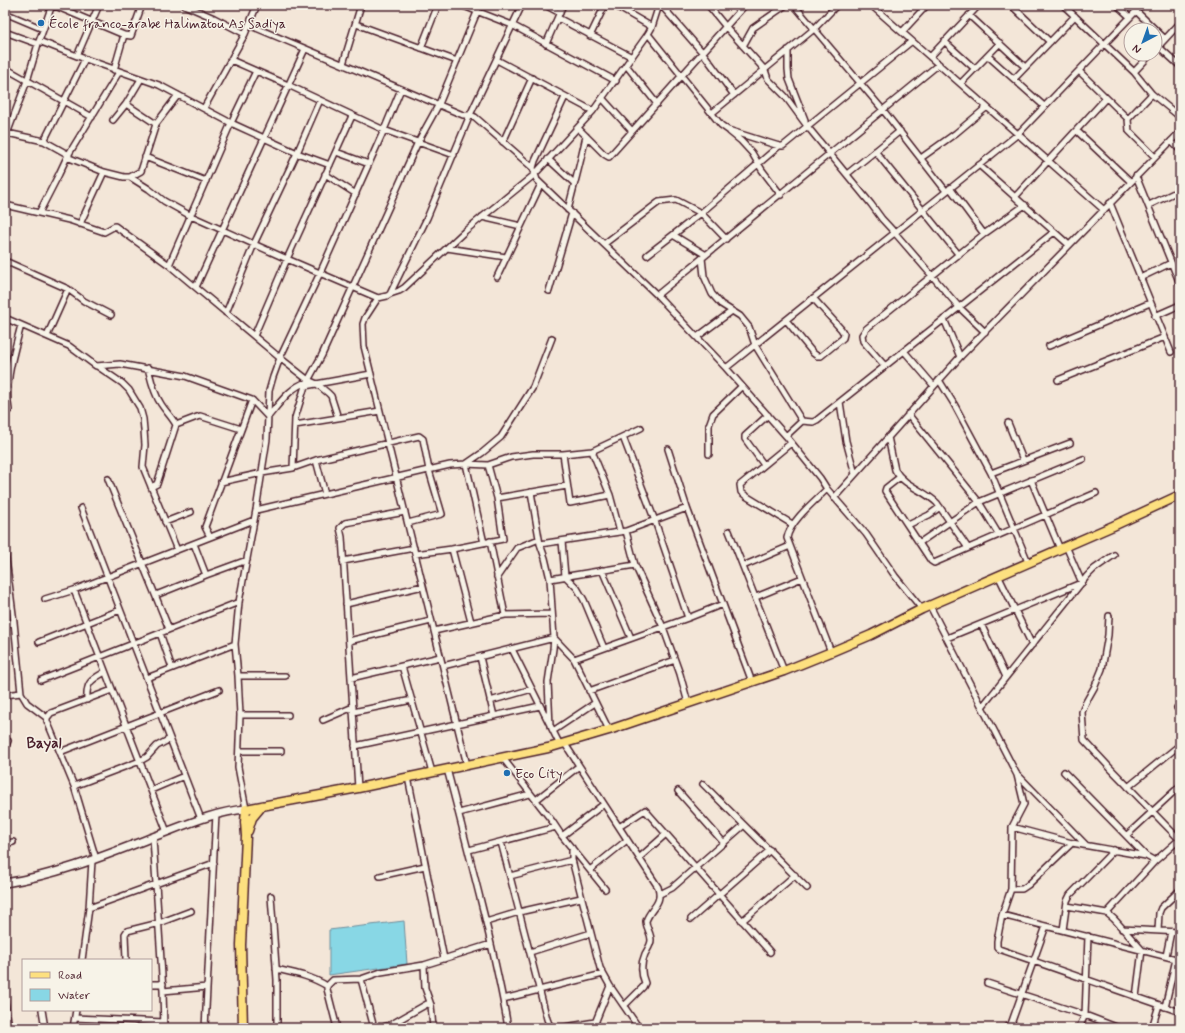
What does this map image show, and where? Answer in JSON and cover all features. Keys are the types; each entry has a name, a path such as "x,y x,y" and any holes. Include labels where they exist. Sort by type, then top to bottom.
{"main road":[{"path":"243,1028 241,945 246,809 358,788 563,745 752,682 831,652 926,607 1113,526 1180,495"},
{"path":"246,836 252,818 262,806"}],"street":[{"path":"142,5 131,36 124,35 52,5 38,42 27,81 6,136 44,141 68,156 104,172 130,177 141,171 156,124 178,95"},
{"path":"77,56 99,5"},
{"path":"184,5 245,34"},
{"path":"204,108 245,34 258,5"},
{"path":"343,64 361,5"},
{"path":"421,48 438,5"},
{"path":"461,5 512,25 616,81"},
{"path":"293,468 295,418 306,383 322,355 418,142 438,104 480,5"},
{"path":"390,294 427,218 470,115 522,5"},
{"path":"545,5 590,36 632,57"},
{"path":"546,44 563,5"},
{"path":"590,36 605,5"},
{"path":"614,5 652,27"},
{"path":"130,177 164,201 190,216 254,244 286,260 378,298 387,296 404,288 482,217 534,175 593,112 603,99 648,34 660,5 703,53 734,95"},
{"path":"708,5 765,70 768,79 785,96 807,126 882,219 959,307 985,332"},
{"path":"578,128 604,154 609,157 745,5"},
{"path":"743,46 753,28 786,5"},
{"path":"794,5 861,83 984,234"},
{"path":"712,113 814,29 837,5"},
{"path":"871,5 1104,210"},
{"path":"902,32 926,5"},
{"path":"930,57 979,5"},
{"path":"1011,5 1050,42"},
{"path":"1063,5 1134,72 1152,94 1180,117"},
{"path":"1117,5 1130,17"},
{"path":"726,368 1018,134 1142,5"},
{"path":"1136,11 1165,39"},
{"path":"5,13 43,29"},
{"path":"969,15 1025,67"},
{"path":"1014,79 1075,16"},
{"path":"1163,41 1180,23"},
{"path":"356,24 457,61"},
{"path":"249,25 463,115 470,115 476,118 533,168"},
{"path":"5,32 38,42 116,71 159,85 231,123 297,153 330,165"},
{"path":"648,34 721,125 749,149 762,170 781,195"},
{"path":"38,213 116,71 124,35"},
{"path":"647,255 701,213 779,146 783,146 912,41"},
{"path":"944,41 975,69"},
{"path":"961,83 1000,43"},
{"path":"196,287 305,48"},
{"path":"788,50 789,78 807,126"},
{"path":"1163,53 1180,66"},
{"path":"988,56 1044,106"},
{"path":"44,141 85,59"},
{"path":"230,60 288,85 384,130 454,155"},
{"path":"497,60 593,112"},
{"path":"1134,72 1143,62"},
{"path":"657,295 781,195 939,64"},
{"path":"626,65 657,104"},
{"path":"5,68 92,117"},
{"path":"1079,70 1128,119 1129,131 1156,157"},
{"path":"169,265 231,123 256,71"},
{"path":"503,142 532,78"},
{"path":"113,120 126,104 141,79"},
{"path":"5,883 32,879 94,860 201,819 231,810 246,809 238,767 240,715 235,644 240,602 267,439 269,391 280,358 370,164 401,89"},
{"path":"1128,119 1152,94"},
{"path":"565,96 535,161 533,168 534,175 537,180 657,295 726,368 786,436 834,498 866,534 895,576 926,607 947,638 1017,775 1024,804 1012,827 1011,889 1002,914 997,947 1033,962 1180,1012"},
{"path":"1015,197 1106,98"},
{"path":"603,99 632,131"},
{"path":"226,313 254,244 320,100"},
{"path":"126,104 156,124"},
{"path":"921,158 956,133 987,107"},
{"path":"254,336 286,260 352,116"},
{"path":"728,130 779,146"},
{"path":"847,174 900,131"},
{"path":"1077,131 1131,182"},
{"path":"834,498 960,357 1180,132"},
{"path":"549,291 570,212 574,183 581,161 586,136"},
{"path":"1171,141 1180,150"},
{"path":"875,151 959,255"},
{"path":"336,152 370,164"},
{"path":"145,157 206,181"},
{"path":"548,159 574,183"},
{"path":"979,165 1069,245"},
{"path":"80,224 104,172"},
{"path":"325,174 356,194"},
{"path":"1136,176 1180,284"},
{"path":"497,277 541,184"},
{"path":"1148,205 1180,190"},
{"path":"604,244 659,202 676,200 701,213 726,239"},
{"path":"1110,203 1171,352"},
{"path":"5,205 80,224 104,232 115,226 169,265 196,287 280,358 306,383"},
{"path":"885,366 863,341 862,335 866,329 984,234 1025,205"},
{"path":"482,217 521,226"},
{"path":"786,436 802,421 813,422 817,420 1054,232"},
{"path":"673,235 704,257"},
{"path":"447,248 506,258"},
{"path":"704,257 704,276 708,287 716,298 740,316 749,327 755,345 802,421"},
{"path":"5,261 68,290 111,315"},
{"path":"1140,278 1171,263"},
{"path":"47,336 68,290"},
{"path":"378,298 362,324 364,346 467,765"},
{"path":"786,320 813,354 821,356 843,338 844,334 813,298"},
{"path":"1049,346 1150,303"},
{"path":"1155,316 1180,305"},
{"path":"697,337 732,311"},
{"path":"5,318 69,346 96,366 122,382 129,390 140,408 145,446 143,467 176,550"},
{"path":"944,320 960,357"},
{"path":"5,413 9,410 7,401 7,378 21,325"},
{"path":"1058,380 1165,337"},
{"path":"466,464 501,437 533,387 552,338"},
{"path":"904,351 934,386"},
{"path":"96,366 120,364 185,376 252,400 268,417"},
{"path":"148,368 160,404 176,425 157,484 151,487"},
{"path":"268,417 281,401 299,384 317,384 371,374"},
{"path":"939,380 954,404 990,473 1028,562"},
{"path":"317,384 331,396 338,418"},
{"path":"709,454 709,425 713,414 742,386"},
{"path":"210,538 205,527 252,400"},
{"path":"840,402 846,441 855,474"},
{"path":"295,425 380,411"},
{"path":"908,414 978,502 999,535"},
{"path":"764,465 745,439 745,436 768,415"},
{"path":"176,425 200,416 241,429"},
{"path":"1008,423 1023,460"},
{"path":"256,510 450,466 466,464 488,465 511,457 533,454 563,454 592,451 641,428"},
{"path":"222,482 293,468 316,460 419,436 423,439 442,514 408,523"},
{"path":"623,437 655,521 688,618"},
{"path":"888,437 895,470 900,477 931,497 940,507 968,548"},
{"path":"791,443 740,485 741,492 792,524"},
{"path":"990,473 1070,443"},
{"path":"668,449 687,508 752,682"},
{"path":"592,451 610,495 635,565 663,627 680,674 688,703"},
{"path":"563,454 570,503 610,495"},
{"path":"919,543 978,502 1083,459"},
{"path":"316,460 325,494"},
{"path":"466,464 484,543"},
{"path":"415,554 452,549 503,539 497,498 488,465"},
{"path":"900,477 886,488 886,491 919,543 934,563 1096,493"},
{"path":"108,479 169,629"},
{"path":"1031,480 1046,515 1082,583"},
{"path":"497,498 567,486"},
{"path":"827,489 792,524 787,538 831,652"},
{"path":"531,492 540,542 550,579 554,638 548,682 551,728"},
{"path":"908,525 929,515 940,507"},
{"path":"81,508 201,819"},
{"path":"497,577 517,548 540,542 562,541 623,532 687,508"},
{"path":"165,522 191,512"},
{"path":"358,788 340,528 345,523 405,512"},
{"path":"46,599 143,564 254,520"},
{"path":"729,531 756,596 784,671"},
{"path":"562,541 566,576 577,588 584,600 604,648"},
{"path":"490,542 505,615"},
{"path":"194,544 206,575"},
{"path":"743,566 790,546"},
{"path":"343,561 414,548"},
{"path":"452,549 471,622"},
{"path":"5,550 21,693 27,703 47,718"},
{"path":"982,707 1094,569 1114,555"},
{"path":"156,595 247,560"},
{"path":"550,579 635,565"},
{"path":"602,570 631,638"},
{"path":"998,575 1032,645"},
{"path":"756,596 802,578"},
{"path":"947,638 1082,583"},
{"path":"346,604 423,586"},
{"path":"74,590 167,832"},
{"path":"41,680 240,602"},
{"path":"574,659 723,604"},
{"path":"39,642 120,610"},
{"path":"434,631 505,615 552,614"},
{"path":"1107,913 1155,861 1180,840 1084,740 1082,712 1102,669 1108,635 1109,616"},
{"path":"348,641 431,621"},
{"path":"5,624 14,622"},
{"path":"981,624 1006,677"},
{"path":"160,633 172,668"},
{"path":"443,666 554,638"},
{"path":"554,638 574,659 609,730"},
{"path":"146,678 235,644"},
{"path":"512,649 551,728 579,766 658,887 660,894 657,904 646,921 651,942 644,956 642,978 645,983 643,987 624,1006"},
{"path":"351,678 440,657"},
{"path":"480,657 494,716"},
{"path":"589,691 675,660"},
{"path":"402,666 432,772"},
{"path":"87,700 86,690 88,684 105,672"},
{"path":"238,676 285,676"},
{"path":"490,701 532,689"},
{"path":"82,959 94,860 74,786 46,721 51,713 112,690"},
{"path":"60,752 219,690"},
{"path":"5,695 21,693"},
{"path":"323,720 353,710 412,700"},
{"path":"551,728 596,704"},
{"path":"355,746 540,706"},
{"path":"240,715 288,715"},
{"path":"74,786 140,761 147,757 157,746 170,739"},
{"path":"5,748 8,741"},
{"path":"1128,787 1176,748 1180,750"},
{"path":"239,751 281,751"},
{"path":"502,757 562,836 605,889"},
{"path":"536,800 579,766"},
{"path":"447,769 469,850 486,922 508,1028"},
{"path":"1064,772 1146,856 1155,861"},
{"path":"1017,775 1086,845"},
{"path":"151,790 184,776"},
{"path":"408,777 444,959"},
{"path":"703,784 807,888"},
{"path":"1126,835 1180,786"},
{"path":"678,792 724,844"},
{"path":"459,813 530,794"},
{"path":"562,836 604,804"},
{"path":"619,827 645,810 770,952"},
{"path":"205,1028 216,814"},
{"path":"660,894 672,888 696,868 724,844 744,824"},
{"path":"469,850 556,827"},
{"path":"1012,827 1072,843 1146,856"},
{"path":"639,858 666,834"},
{"path":"153,838 163,984 164,1028"},
{"path":"590,870 627,840"},
{"path":"5,844 13,842"},
{"path":"501,842 549,1024 554,1028"},
{"path":"1011,889 1022,889 1028,885 1072,843"},
{"path":"572,848 572,860 600,968 610,986 639,1028"},
{"path":"691,919 770,850"},
{"path":"1063,930 1067,901 1073,892 1114,850"},
{"path":"510,876 572,860"},
{"path":"88,908 156,885 214,863"},
{"path":"380,876 425,866"},
{"path":"742,920 795,876"},
{"path":"1158,931 1159,913 1161,908 1180,890"},
{"path":"271,896 278,1027"},
{"path":"486,922 520,912 581,898"},
{"path":"1066,906 1107,913 1142,950"},
{"path":"126,959 126,933 191,912"},
{"path":"1002,914 1178,959 1165,1007"},
{"path":"1020,1028 1009,1026 1022,995 1046,926"},
{"path":"1122,929 1180,932"},
{"path":"1166,956 1171,932"},
{"path":"530,952 590,933"},
{"path":"1079,1028 1085,1015 1088,936"},
{"path":"327,986 333,980 361,979 381,972 424,965 491,944"},
{"path":"1136,997 1142,950"},
{"path":"424,965 425,988 431,1005 433,1028"},
{"path":"276,969 301,975 316,980 327,986 337,1028"},
{"path":"503,999 604,974"},
{"path":"361,979 374,1028"},
{"path":"987,983 1085,1015 1110,1027 1119,1028"},
{"path":"152,984 163,984"},
{"path":"593,1028 610,986"},
{"path":"163,991 207,987"},
{"path":"5,1001 9,1028"},
{"path":"379,1028 397,1022 427,1004 431,1005"},
{"path":"1152,1028 1159,1005"},
{"path":"42,1011 45,1028"},
{"path":"73,1028 76,1011"},
{"path":"75,1018 164,1022"},
{"path":"559,1028 595,1022"},
{"path":"595,1022 600,1028"}],"water":[{"path":"404,921 407,964 329,975 329,930"}],"place":[{"name":"École franco-arabe Halimatou As Sadiya","path":"41,23"},
{"name":"Eco City","path":"507,773"}],"district":[{"name":"Bayal","path":"44,743"}]}
